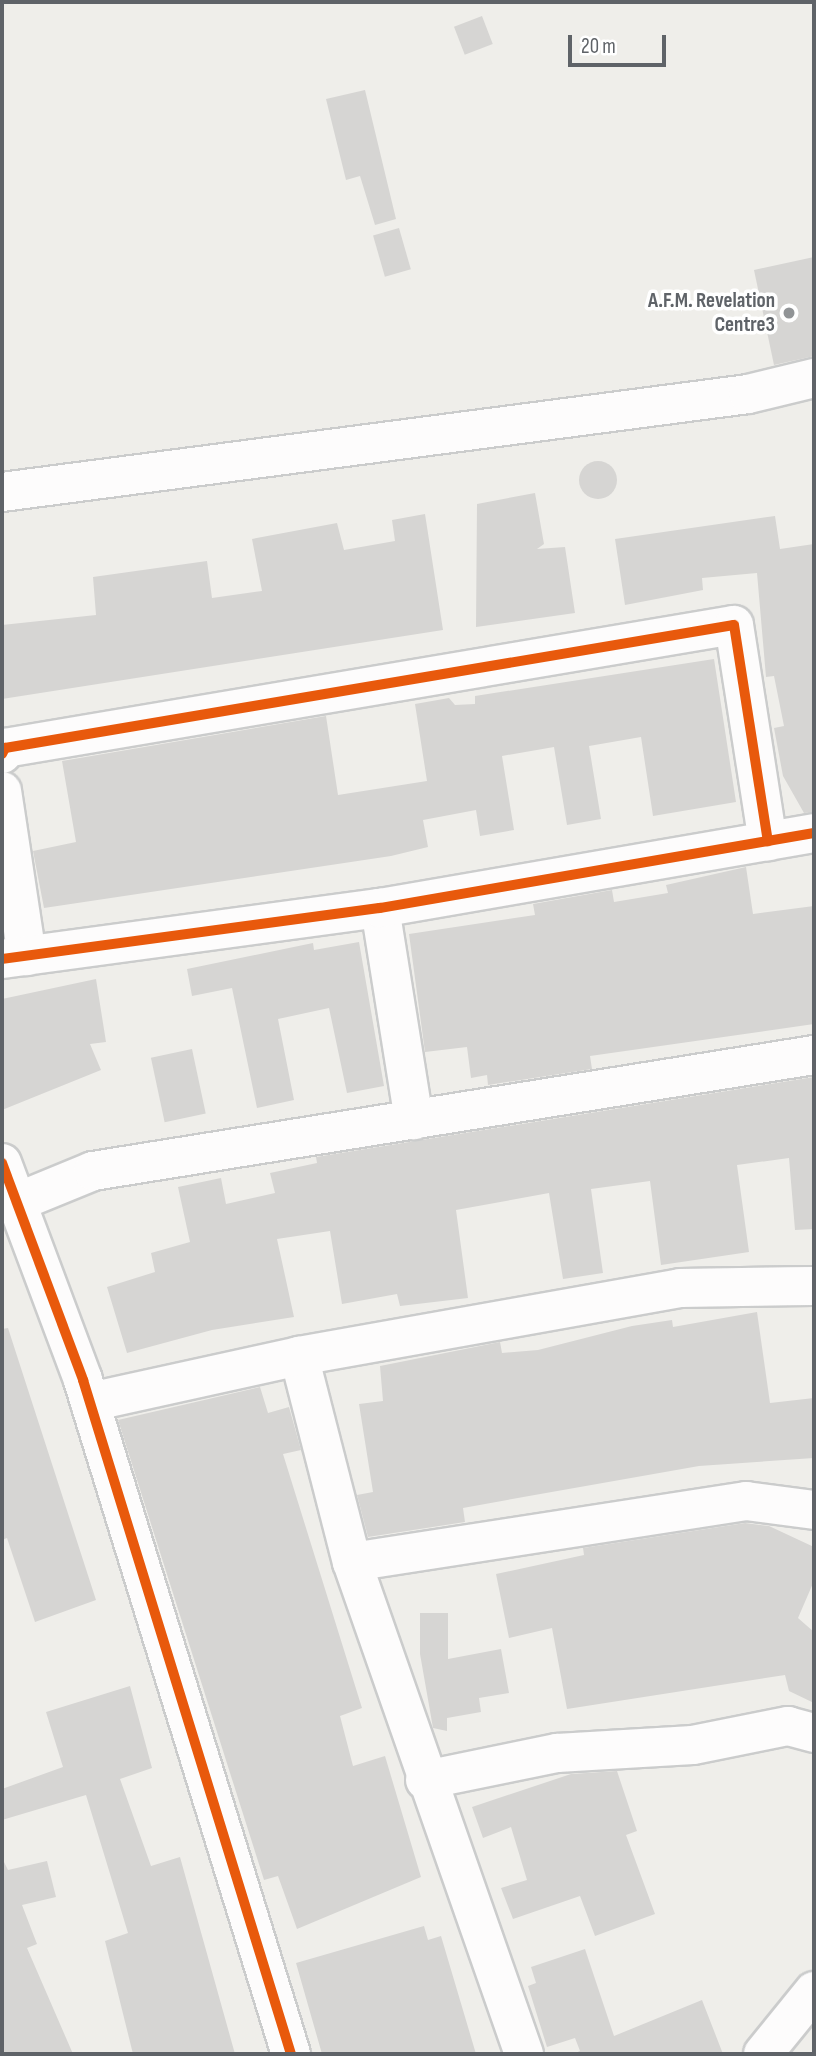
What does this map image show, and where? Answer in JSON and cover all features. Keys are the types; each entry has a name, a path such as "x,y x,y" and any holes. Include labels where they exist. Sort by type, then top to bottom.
{"street":[{"path":"2,492 748,394 814,378"},
{"path":"2,754 5,748 734,625 768,841"},
{"path":"2,791 14,957 380,908 814,833"},
{"path":"380,908 414,1120"},
{"path":"15,1203 93,1171 814,1055"},
{"path":"2,1163 90,1402 291,2054"},
{"path":"90,1402 299,1356 680,1288 814,1286"},
{"path":"299,1356 352,1562 425,1780 524,2054"},
{"path":"352,1562 718,1504 747,1501 814,1510"},
{"path":"425,1780 557,1753 692,1745 788,1726 814,1733"},
{"path":"763,2054 814,1991"}],"building":[{"path":"482,16 493,44 465,55 454,27"},
{"path":"365,90 396,219 375,225 360,176 346,180 326,99"},
{"path":"399,228 411,269 385,277 373,235"},
{"name":"A.F.M. Revelation Centre3","path":"814,257 814,356 774,365 754,270"},
{"path":"598,461 611,467 617,480 611,493 598,499 585,493 579,480 585,467"},
{"path":"535,493 544,544 537,549 565,547 575,613 476,627 477,504"},
{"path":"425,514 443,630 2,699 2,625 96,615 93,577 207,561 212,598 262,591 252,539 337,523 344,550 395,541 392,520"},
{"path":"775,516 780,549 814,544 814,812 804,813 783,776 774,728 784,726 774,676 766,677 757,573 702,578 703,590 625,605 615,539"},
{"path":"714,659 736,802 653,816 641,737 589,746 601,819 567,825 554,747 502,756 514,830 480,836 476,810 423,820 428,847 391,856 44,908 33,851 76,842 62,761 326,716 338,795 427,781 415,704 449,698 455,705 475,704 475,696"},
{"path":"746,867 753,914 814,906 814,1024 590,1056 592,1069 488,1085 487,1075 471,1078 467,1047 425,1052 409,934 535,915 533,904 612,890 614,902 668,893 666,885"},
{"path":"359,942 384,1086 347,1093 329,1008 278,1019 294,1100 257,1108 232,988 192,996 187,969 313,943 314,950"},
{"path":"96,979 106,1042 90,1044 101,1070 2,1110 2,999"},
{"path":"192,1049 206,1114 165,1122 151,1058"},
{"path":"814,1077 814,1229 795,1230 789,1158 737,1165 749,1252 661,1265 650,1181 591,1189 603,1273 563,1279 549,1193 456,1210 468,1298 400,1306 397,1294 342,1304 330,1231 277,1239 294,1317 212,1330 127,1353 107,1287 155,1272 151,1253 190,1242 178,1187 221,1178 226,1204 275,1193 270,1173 317,1163 316,1157"},
{"path":"757,1312 770,1403 814,1398 814,1458 699,1466 529,1496 463,1508 465,1522 368,1537 357,1495 373,1492 359,1404 383,1401 380,1366 500,1342 502,1353 538,1350 632,1326 672,1320 673,1327"},
{"path":"8,1328 96,1600 35,1622 7,1538 2,1540 2,1329"},
{"path":"260,1387 268,1413 289,1407 301,1450 283,1454 362,1708 340,1716 353,1766 385,1756 421,1877 297,1929 278,1876 264,1880 118,1420"},
{"path":"745,1523 769,1526 814,1547 814,1581 798,1618 814,1632 814,1703 789,1691 785,1675 567,1709 552,1628 509,1638 496,1574 584,1555 583,1548"},
{"path":"420,1613 448,1613 448,1659 501,1649 509,1693 479,1698 481,1712 447,1718 447,1731 433,1728 420,1654"},
{"path":"130,1686 152,1768 120,1779 151,1866 180,1857 235,2054 133,2054 105,1941 128,1933 86,1795 2,1820 2,1789 63,1767 46,1712"},
{"path":"617,1771 637,1831 626,1835 655,1914 595,1936 580,1896 513,1919 501,1888 527,1880 511,1827 483,1838 472,1807 571,1774"},
{"path":"2,1858 8,1870 47,1861 56,1897 22,1905 37,1944 27,1948 73,2054 2,2054"},
{"path":"424,1926 428,1940 441,1936 476,2054 322,2054 296,1963"},
{"path":"585,1949 614,2036 702,2000 723,2054 573,2054 580,2051 575,2038 547,2047 528,1986 536,1983 531,1967"}],"cycle path":[{"path":"2,754 5,748 734,625 768,841"},
{"path":"2,959 380,908 814,833"},
{"path":"2,1163 83,1380 291,2054"}],"place":[{"name":"A.F.M. Revelation Centre3","path":"789,313"}]}
